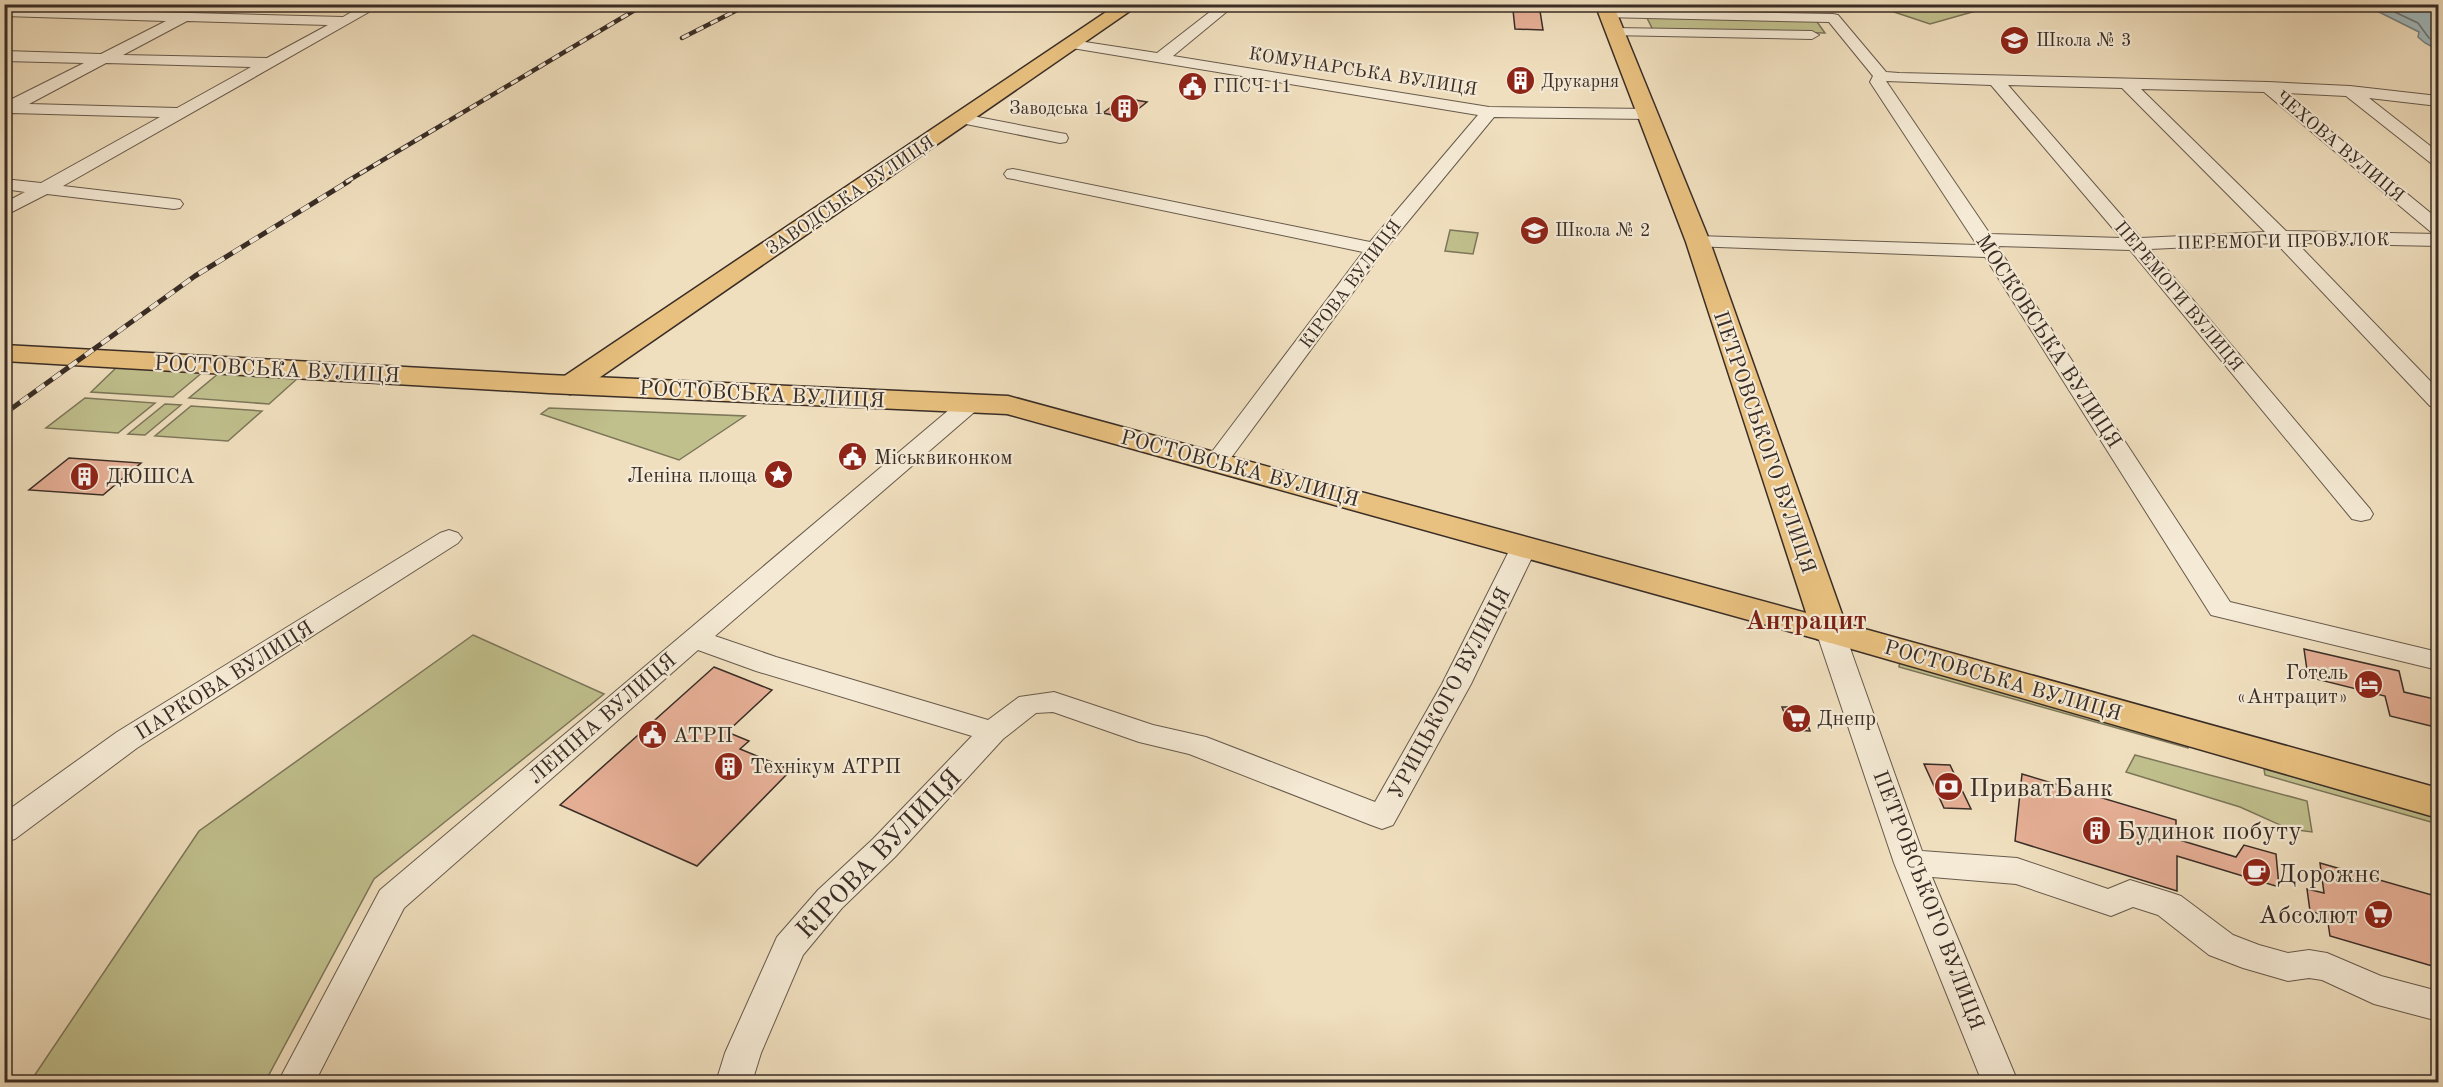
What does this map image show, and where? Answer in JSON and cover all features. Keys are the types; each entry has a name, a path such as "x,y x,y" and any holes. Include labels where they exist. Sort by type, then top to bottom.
{"main road":[{"name":"ЗАВОДСЬКА ВУЛИЦЯ","path":"570,385 1131,4"},
{"name":"ПЕТРОВСЬКОГО ВУЛИЦЯ","path":"1608,17 1649,114 1698,242 1830,631"},
{"name":"РОСТОВСЬКА ВУЛИЦЯ","path":"4,353 570,385 1008,405 1830,631 2439,803"}],"street":[{"path":"6,109 207,4"},
{"path":"4,210 376,4"},
{"path":"1161,58 1228,4"},
{"path":"4,12 187,15 346,21"},
{"path":"1608,17 1833,18 1881,76 2268,87 2350,91 2439,101"},
{"path":"1608,17 1848,36"},
{"name":"КОМУНАРСЬКА ВУЛИЦЯ","path":"1072,44 1489,112 1649,114"},
{"path":"4,56 270,63"},
{"name":"МОСКОВСЬКА ВУЛИЦЯ","path":"1881,76 1878,82 1988,246 2221,609 2439,661"},
{"name":"ПЕРЕМОГИ ВУЛИЦЯ","path":"1995,80 2136,244 2361,514"},
{"path":"2127,84 2281,237 2439,401"},
{"name":"ЧЕХОВА ВУЛИЦЯ","path":"2268,87 2439,228"},
{"path":"2350,91 2439,160"},
{"path":"6,109 180,113"},
{"name":"КІРОВА ВУЛИЦЯ","path":"1216,461 1375,249 1489,112"},
{"path":"962,119 1060,138"},
{"path":"1013,174 1375,249"},
{"path":"4,184 174,204"},
{"name":"ПЕРЕМОГИ ПРОВУЛОК","path":"1698,242 1988,246 2136,244 2281,237 2439,240"},
{"name":"ЛЕНІНА ВУЛИЦЯ","path":"296,1083 392,899 971,403"},
{"name":"ПАРКОВА ВУЛИЦЯ","path":"4,830 127,740 449,538"},
{"name":"УРИЦЬКОГО ВУЛИЦЯ","path":"993,732 1029,704 1054,702 1149,735 1195,745 1382,817 1409,773 1494,612 1524,547"},
{"name":"ПЕТРОВСЬКОГО ВУЛИЦЯ","path":"1830,631 1910,862 2000,1083"},
{"path":"694,639 766,664 993,732"},
{"name":"КІРОВА ВУЛИЦЯ","path":"734,1083 743,1053 789,947 830,899 884,848 993,732"},
{"path":"1910,862 2017,871 2111,903 2130,893 2169,906 2221,945 2255,958 2288,967 2309,964 2327,967 2374,989 2439,1005"}],"green space":[{"path":"1873,5 1997,5 1930,24"},
{"path":"1646,16 1815,19 1825,33 1653,30"},
{"path":"1450,230 1478,233 1473,254 1445,251"},
{"path":"117,367 203,372 173,397 91,392"},
{"path":"219,373 298,378 269,404 189,398"},
{"path":"85,398 155,403 118,433 46,428"},
{"path":"165,404 181,405 145,435 128,434"},
{"path":"191,406 262,411 228,441 155,436"},
{"path":"549,408 745,416 679,460 541,414"},
{"path":"473,635 604,694 374,879 265,1082 30,1082 199,831"},
{"path":"1900,660 2186,740 2188,748 1899,667"},
{"path":"2135,755 2307,801 2312,832 2289,829 2240,807 2126,772"},
{"path":"2264,769 2438,817 2438,824 2265,775"}],"water":[{"path":"2365,5 2423,5 2438,10 2438,50 2418,37 2419,32"}],"building":[{"path":"1513,10 1540,11 1543,30 1515,29"},
{"name":"Заводська 1","path":"1123,98 1147,102 1127,118 1103,113"},
{"name":"ДЮШСА","path":"69,458 141,463 103,495 29,490"},
{"name":"Готель «Антрацит»","path":"2304,649 2399,671 2404,692 2439,700 2439,728 2390,716 2385,696 2308,677"},
{"name":"Технікум АТРП","path":"714,667 772,690 727,732 749,741 740,749 791,770 697,866 560,805"},
{"name":"Днепр","path":"1782,707 1801,707 1810,731 1791,730"},
{"name":"ПриватБанк","path":"1924,764 1950,765 1971,809 1944,808"},
{"name":"Будинок побуту","path":"2022,774 2176,820 2176,839 2236,857 2244,845 2276,854 2279,887 2177,856 2177,891 2015,841"},
{"name":"Абсолют","path":"2320,863 2439,897 2439,968 2330,936 2327,916 2310,911 2307,889 2324,893"}],"railway":[{"path":"346,182 645,4"},
{"path":"682,38 749,4"},
{"path":"4,414 195,276 349,181"}],"place":[{"name":"Школа № 3","path":"2015,40"},
{"name":"Друкарня","path":"1520,81"},
{"name":"ГПСЧ-11","path":"1192,86"},
{"name":"Заводська 1","path":"1125,108"},
{"name":"Школа № 2","path":"1534,230"},
{"name":"Міськвиконком","path":"853,457"},
{"name":"Леніна площа","path":"778,475"},
{"name":"ДЮШСА","path":"85,476"},
{"name":"Готель «Антрацит»","path":"2369,684"},
{"name":"Днепр","path":"1796,718"},
{"name":"АТРП","path":"652,735"},
{"name":"Технікум АТРП","path":"729,766"},
{"name":"ПриватБанк","path":"1948,787"},
{"name":"Будинок побуту","path":"2096,830"},
{"name":"Дорожнє","path":"2256,873"},
{"name":"Абсолют","path":"2379,914"}],"district":[{"name":"Антрацит","path":"1806,620"}]}
